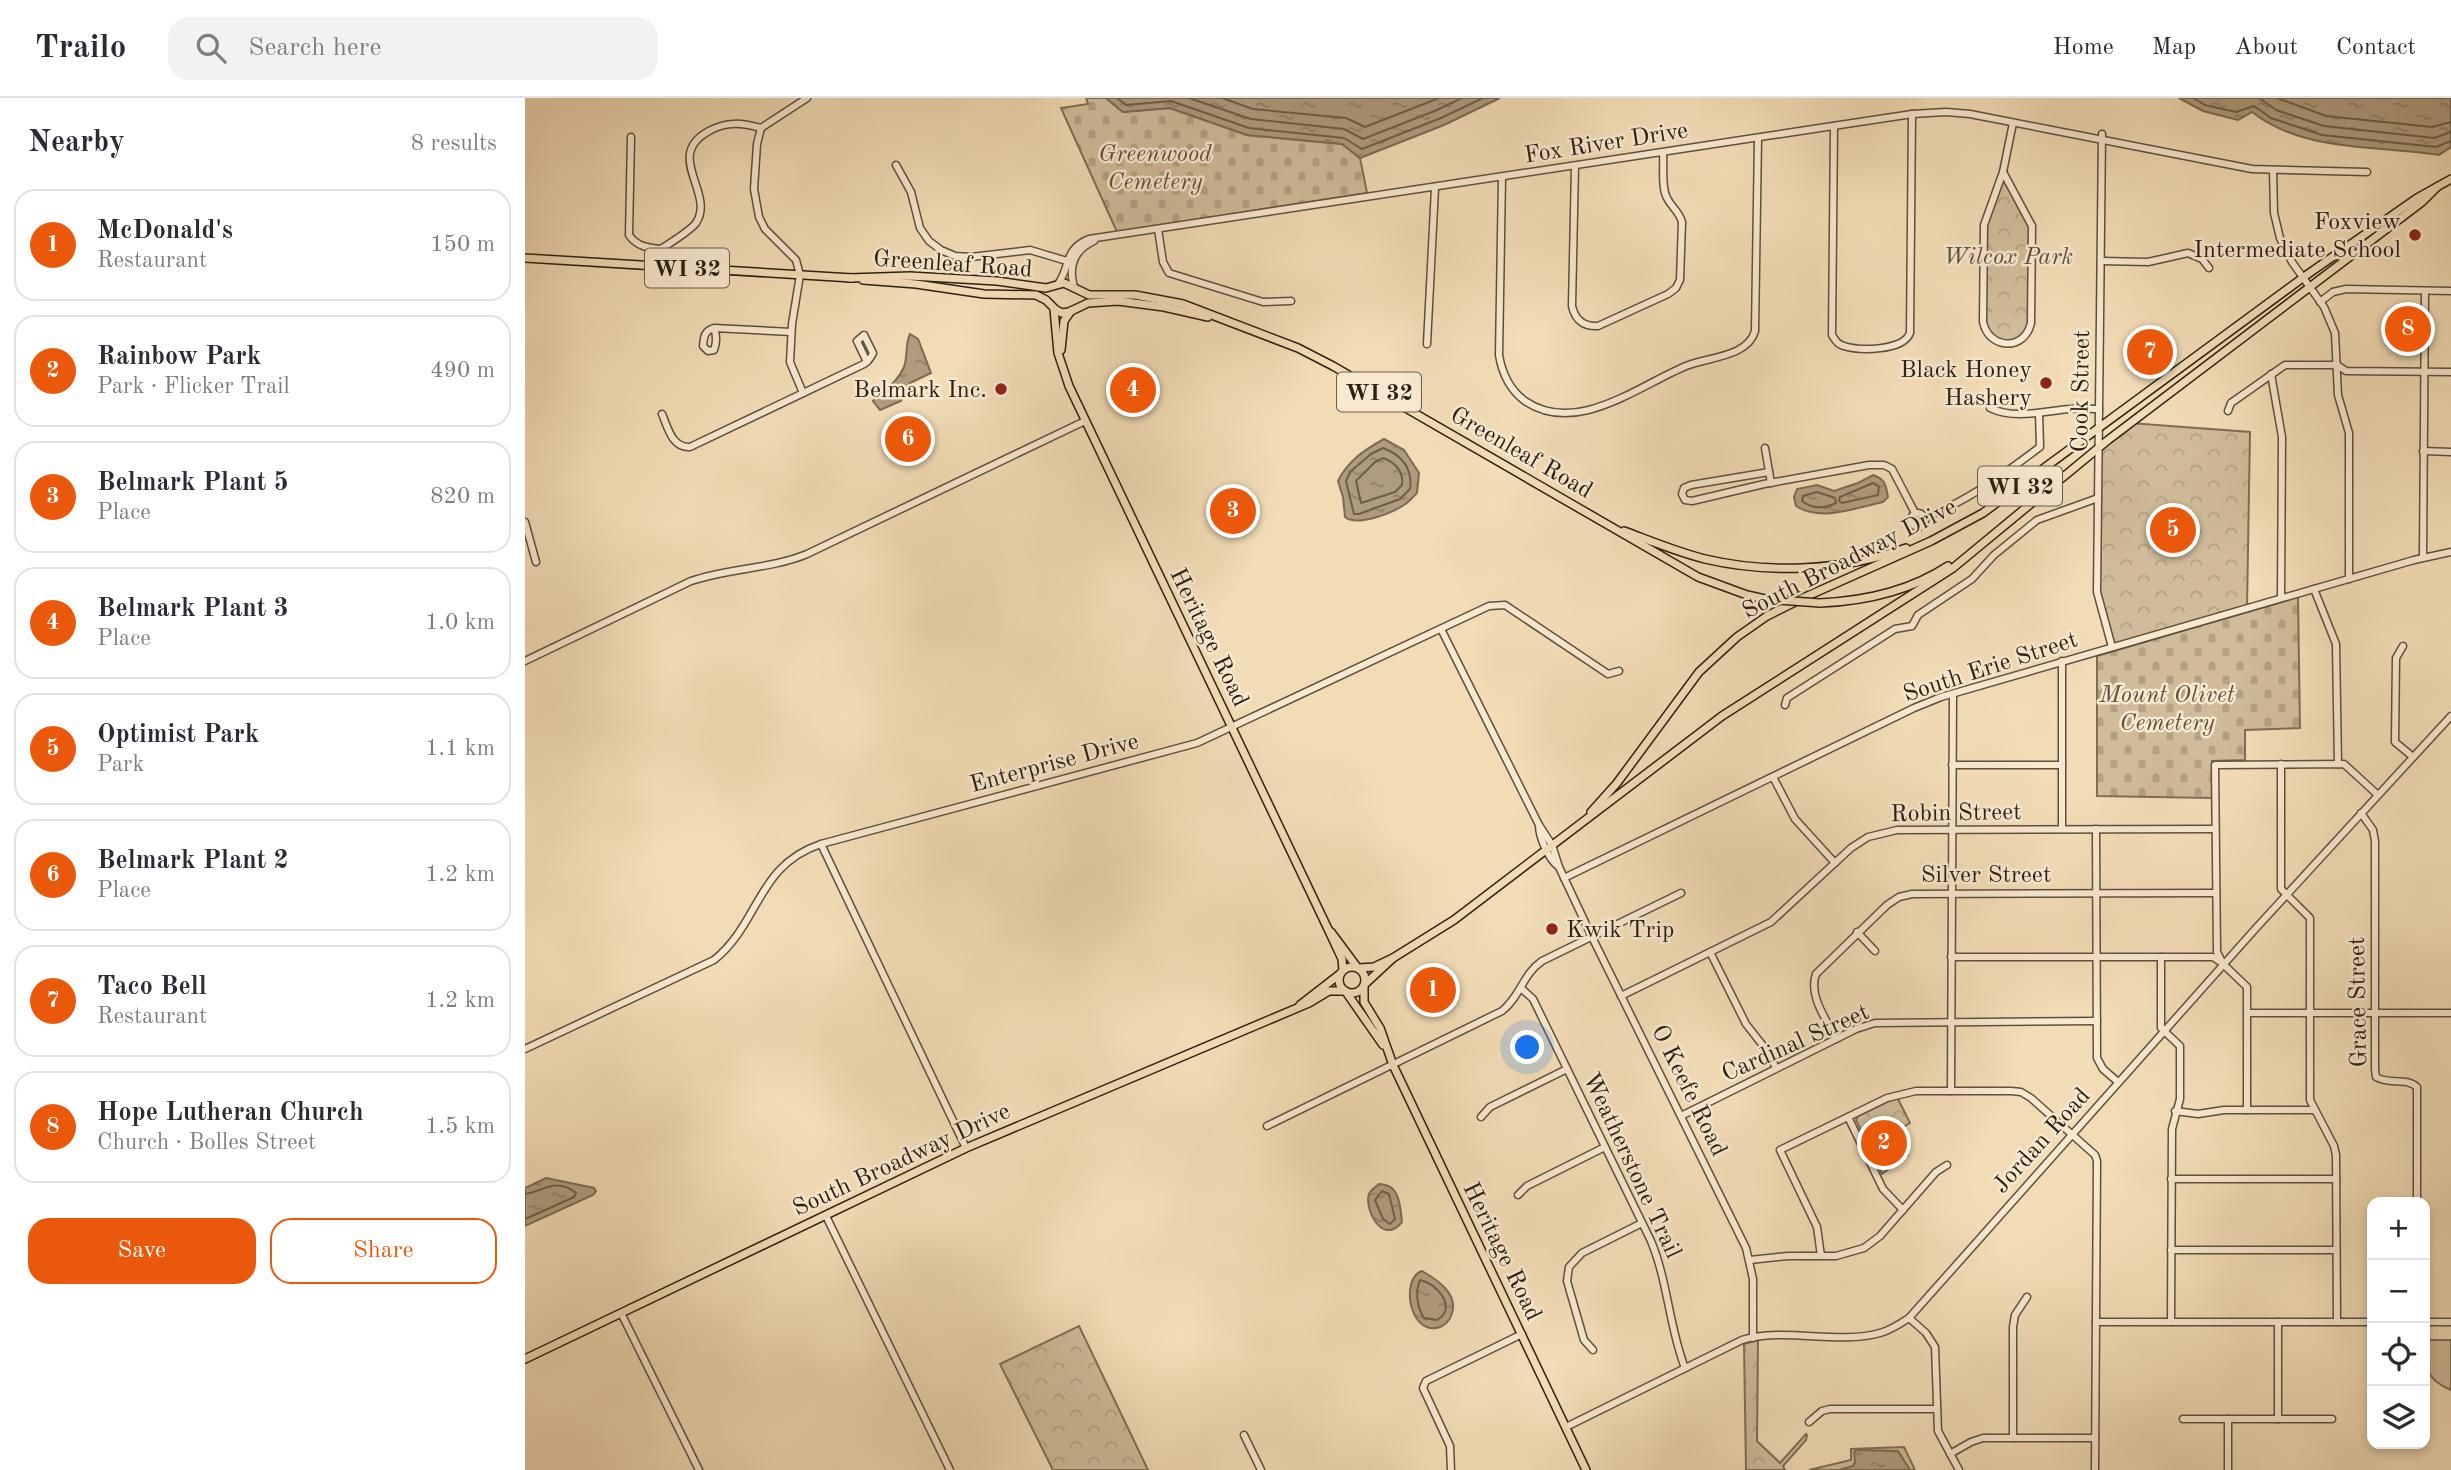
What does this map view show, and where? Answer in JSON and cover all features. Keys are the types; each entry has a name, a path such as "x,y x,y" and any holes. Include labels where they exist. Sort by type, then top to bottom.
{"main road":[{"name":"South Broadway Drive","path":"1581,822 1617,783 1688,685 1724,648 1767,617 1983,513 2303,278 2417,198 2451,178"},
{"name":"WI 32","path":"1614,527 1698,577 1765,599 1820,603 1871,597 1900,589 1943,569 1978,547 2098,448 2422,202 2437,187"},
{"name":"Greenleaf Road","path":"525,258 849,278 984,294 1036,295 1052,306"},
{"name":"Greenleaf Road","path":"849,278 910,276 997,281 1042,288 1057,285"},
{"name":"WI 32","path":"1057,285 1066,283 1076,289"},
{"path":"1052,306 1050,295 1057,285"},
{"name":"Greenleaf Road","path":"1076,289 1089,295 1135,295 1168,300 1298,348 1614,527"},
{"path":"1073,310 1079,300 1076,289"},
{"name":"Greenleaf Road","path":"1073,310 1094,302 1131,302 1222,320"},
{"name":"WI 32","path":"1052,306 1062,313 1073,310"},
{"name":"Heritage Road","path":"1052,306 1056,344 1069,386 1341,956 1341,972"},
{"name":"Heritage Road","path":"1061,361 1064,321 1073,310"},
{"name":"WI 32","path":"1614,527 1695,556 1731,564 1770,568 1861,560 1901,550 1936,537"},
{"name":"South Broadway Drive","path":"1358,968 1370,969 1393,958 1454,920 1722,716 1927,587 1978,547"},
{"name":"Heritage Road","path":"1328,929 1358,968"},
{"name":"South Broadway Drive","path":"1364,985 1393,958"},
{"path":"1349,967 1358,968 1365,976 1364,985 1356,993 1346,992 1339,983 1341,972 1349,967"},
{"name":"South Broadway Drive","path":"1299,1005 1341,972"},
{"name":"Heritage Road","path":"1364,985 1364,1002 1380,1028 1393,1065 1586,1470"},
{"name":"South Broadway Drive","path":"525,1359 966,1148 1317,999 1329,991 1346,992"},
{"name":"Heritage Road","path":"1346,992 1386,1048"}],"street":[{"path":"803,393 791,366 792,332 800,275 796,260 765,229 759,217 754,189 757,144 761,128 807,98"},
{"name":"Fox River Drive","path":"1057,285 1063,278 1071,252 1080,243 1099,238 1912,114 1946,112 2013,122 2102,137 2252,169 2367,172"},
{"path":"1835,126 1832,332 1840,345 1870,348 1901,345 1910,333 1912,114"},
{"path":"2003,173 2032,226 2031,323 2025,337 2017,343 2007,345 1989,337 1983,322 1984,225 2003,173 2013,122"},
{"path":"631,136 629,235 633,242 643,247 661,249 696,223 700,206 689,160 689,150 695,140 710,130 728,124 742,123 761,128"},
{"name":"Cook Street","path":"2102,137 2097,592 2112,647"},
{"path":"1502,177 1499,355 1507,381 1518,395 1532,405 1546,411 1577,414 1595,409 1704,360 1745,347 1751,341 1755,331 1758,138"},
{"path":"1575,166 1573,311 1580,321 1598,327 1677,288 1680,280 1682,222 1665,192 1664,153"},
{"path":"897,165 911,192 917,221 934,246 947,253 971,257 1030,250 1067,261"},
{"path":"2273,170 2273,200 2277,227 2289,257 2321,302 2335,333 2338,395 2349,433 2349,579"},
{"path":"1427,344 1436,188"},
{"path":"1158,229 1163,262 1169,273 1263,302 1291,301"},
{"path":"1076,289 1071,268 1076,255 1087,244 1099,238"},
{"path":"661,249 662,266"},
{"path":"2101,261 2148,262 2188,253 2202,259 2209,268"},
{"path":"2321,302 2333,292 2346,289 2451,291"},
{"path":"2423,557 2425,291"},
{"path":"714,328 792,332"},
{"path":"662,414 674,441 680,446 688,447 867,362"},
{"path":"2228,411 2231,403 2285,365 2337,365 2346,371 2451,372"},
{"path":"2271,374 2282,438 2281,598"},
{"path":"1990,408 2000,413 2039,414 2071,409 2099,409"},
{"path":"1925,517 1951,507 1993,482 2040,447 2039,414"},
{"path":"525,661 691,581 716,573 803,556 1085,421"},
{"path":"1765,448 1771,483"},
{"path":"2423,451 2451,452"},
{"path":"1769,472 1687,486 1682,491 1683,498 1692,501 1771,483 1884,465 1892,469 1915,513"},
{"path":"1785,705 1787,698 1895,629 1912,626 1918,615 1972,579 1994,555 2037,520 2098,498"},
{"path":"1915,513 1921,513 1925,517"},
{"path":"1915,513 1911,520 1915,526 1923,525 1925,517"},
{"path":"525,522 536,562"},
{"name":"South Erie Street","path":"1564,877 1914,708 1952,694 2423,557 2451,552"},
{"path":"2314,589 2336,644 2338,764"},
{"name":"Enterprise Drive","path":"525,1049 714,960 736,937 776,872 793,857 821,844 1180,748 1232,728 1489,606 1505,605 1608,674 1619,671"},
{"name":"O Keefe Road","path":"1441,629 1746,1248 1753,1279 1753,1338"},
{"path":"2403,646 2396,658 2395,741 2413,757"},
{"path":"2062,829 2063,661"},
{"path":"1951,1091 1952,694"},
{"name":"Jordan Road","path":"1566,1427 1742,1340 1765,1336 1864,1336 1891,1329 1909,1318 2223,964 2451,716"},
{"path":"2444,724 2451,730"},
{"path":"2281,764 2281,889 2311,918 2310,1100 2335,1146 2337,1322"},
{"path":"2223,964 2217,952 2215,765 2344,764 2378,795"},
{"path":"1952,765 2062,765"},
{"path":"1773,777 1795,819 1835,863"},
{"name":"Grace Street","path":"2361,813 2373,830 2375,841 2376,1077 2381,1080 2410,1082 2416,1085 2418,1090 2417,1197"},
{"name":"Robin Street","path":"1622,996 1778,917 1860,842 1878,833 1952,829 2215,829"},
{"path":"2097,829 2098,1062 2118,1082"},
{"path":"821,844 966,1148"},
{"name":"Silver Street","path":"1836,1039 1814,994 1813,980 1819,970 1857,933 1899,897 1952,893 2215,893"},
{"path":"1267,1126 1502,1011 1514,1000 1528,973 1536,966 1681,894"},
{"path":"1857,933 1875,951"},
{"path":"1710,952 1746,1024 1768,1052 1776,1068"},
{"path":"1951,957 2213,957 2247,987 2247,1110"},
{"path":"2161,957 2161,1028 2180,1046 2179,1099 2172,1129 2171,1322"},
{"name":"Weatherstone Trail","path":"1521,988 1533,999 1642,1223 1662,1271 1677,1347 1685,1368"},
{"path":"2247,1013 2451,1013"},
{"name":"Cardinal Street","path":"1681,1116 1836,1039 1875,1023 2097,1021"},
{"path":"1481,1117 1490,1107 1567,1069"},
{"path":"1821,1256 1817,1227 1780,1150 1887,1098 1905,1092 2021,1092 2031,1098 2095,1155 2097,1161 2095,1470"},
{"path":"2175,1111 2198,1114 2224,1110 2314,1110"},
{"path":"1848,1117 1883,1189 1903,1210"},
{"path":"1518,1195 1527,1186 1605,1147"},
{"path":"1750,1259 1845,1255 1864,1248 1880,1236 1936,1172 1947,1165"},
{"path":"2171,1179 2336,1179"},
{"path":"826,1216 950,1470"},
{"path":"1593,1350 1584,1339 1567,1281 1569,1267 1582,1253 1642,1223"},
{"path":"2171,1250 2336,1250"},
{"path":"2013,1438 2013,1327 2015,1315 2027,1297"},
{"path":"621,1313 699,1470"},
{"path":"1909,1318 1926,1333 1935,1347 1938,1432 1959,1470"},
{"path":"2096,1322 2367,1322"},
{"path":"2278,1322 2278,1419"},
{"path":"2430,1322 2451,1322"},
{"path":"1451,1470 1450,1446 1423,1388 1426,1381 1522,1334"},
{"path":"1809,1422 1822,1411 1830,1409 1937,1409"},
{"path":"2183,1419 2332,1419"},
{"path":"2228,1419 2228,1470"},
{"path":"1244,1435 1261,1470"},
{"path":"1950,1454 1978,1439 2095,1438"}],"green space":[{"name":"Greenwood Cemetery","path":"1086,98 1106,98 1123,112 1170,108 1247,135 1342,144 1360,158 1367,193 1117,232 1061,108 1088,104"},
{"name":"Wilcox Park","path":"2003,172 2032,226 2028,333 2007,345 1985,331 1984,225"},
{"path":"2130,423 2250,432 2247,608 2112,647 2097,592 2098,448"},
{"name":"Mount Olivet Cemetery","path":"2298,597 2300,728 2245,730 2245,760 2212,761 2212,798 2097,796 2097,656"},
{"path":"1897,1097 1910,1123 1897,1131 1908,1155 1882,1174 1856,1120 1858,1116"},
{"path":"1079,1326 1148,1470 1053,1470 1000,1364"},
{"path":"1758,1340 1757,1441 1780,1463 1807,1435 1806,1440 1783,1466 1785,1470 1746,1470 1744,1344"},
{"path":"2430,1340 2451,1340 2451,1390 2431,1376"},
{"path":"1904,1447 1915,1470 1809,1470 1851,1460 1851,1449"}],"water":[{"path":"1106,98 1500,98 1444,125 1360,158 1342,144 1247,135 1170,108 1123,112"},
{"path":"2179,98 2451,98 2451,147 2439,155 2318,141 2272,125 2252,112 2238,120 2203,111"},
{"path":"910,334 918,339 931,373 910,383 901,401 880,410 873,401 901,373"},
{"path":"1384,439 1404,450 1419,473 1417,493 1391,512 1366,520 1350,520 1345,517 1338,481 1357,457"},
{"path":"1873,475 1880,478 1886,486 1888,497 1883,502 1827,513 1806,511 1796,506 1794,497 1797,489 1817,485 1834,491"},
{"path":"546,1178 594,1188 596,1191 593,1195 525,1226 525,1188"},
{"path":"1379,1184 1391,1188 1398,1197 1402,1222 1394,1229 1381,1227 1371,1214 1368,1198"},
{"path":"1422,1271 1441,1284 1453,1301 1450,1318 1440,1327 1429,1328 1421,1323 1411,1305 1411,1284 1415,1276"},
{"path":"1898,1451 1910,1470 1839,1470 1853,1466 1854,1452"}],"place":[{"name":"Foxview Intermediate School","path":"2415,235"},
{"name":"Hope Lutheran Church","path":"2408,329"},
{"name":"Taco Bell","path":"2150,352"},
{"name":"Black Honey Hashery","path":"2046,383"},
{"name":"Belmark Inc.","path":"1001,389"},
{"name":"Belmark Plant 3","path":"1133,390"},
{"name":"Belmark Plant 2","path":"908,439"},
{"name":"Belmark Plant 5","path":"1233,511"},
{"name":"Optimist Park","path":"2173,530"},
{"name":"Kwik Trip","path":"1552,929"},
{"name":"McDonald's","path":"1433,990"},
{"name":"Rainbow Park","path":"1884,1143"}]}
